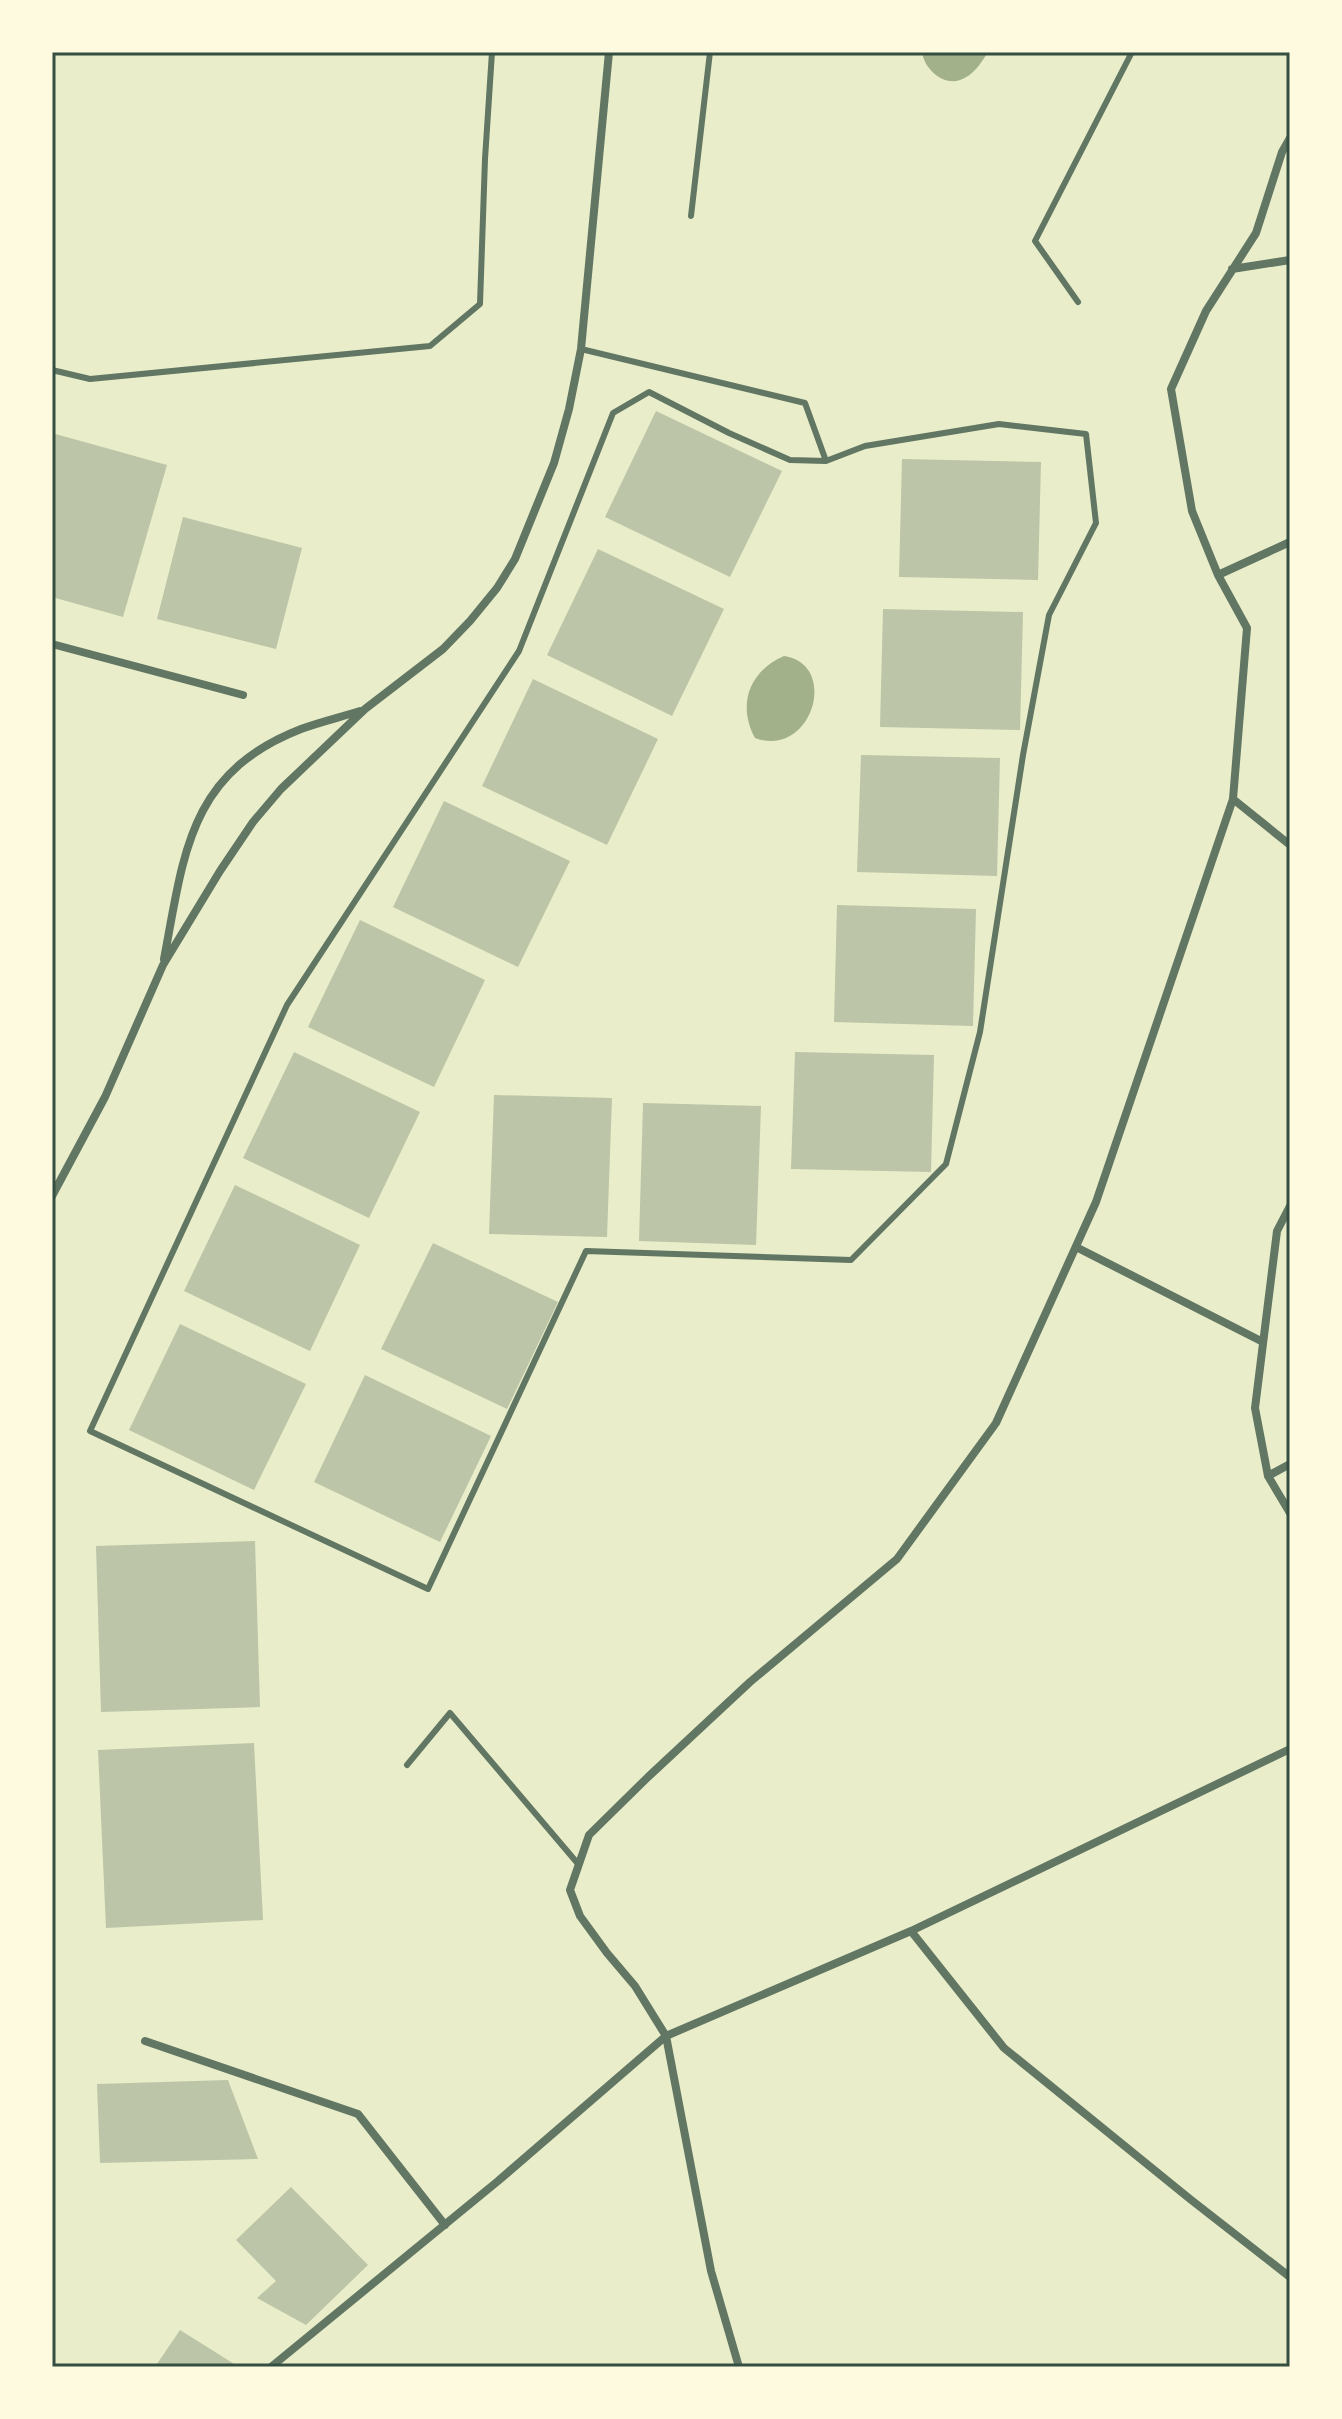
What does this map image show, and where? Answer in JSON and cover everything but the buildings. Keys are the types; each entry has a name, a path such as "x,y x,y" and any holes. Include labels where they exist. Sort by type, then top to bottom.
{"street":[{"path":"52,1196 105,1097 163,965 253,822 281,789 365,709 443,649 461,631 497,588 515,559 554,463 581,349 609,52"},
{"path":"739,2367 711,2271 666,2036 635,1986 580,1916 570,1890 589,1835 750,1682 897,1559 996,1423 1096,1202 1233,799 1247,628 1218,575 1192,511 1171,389 1206,311 1256,233 1282,152 1290,138"},
{"path":"1232,269 1290,260"},
{"path":"1218,575 1290,542"},
{"path":"52,644 243,695"},
{"path":"163,965 183,861 206,802 225,779 269,744 301,729 365,709"},
{"path":"1233,799 1290,845"},
{"path":"1290,1206 1277,1231 1255,1408 1268,1476 1290,1513"},
{"path":"1076,1247 1263,1342"},
{"path":"1268,1476 1290,1464"},
{"path":"271,2367 445,2225 666,2036 911,1931 1290,1749"},
{"path":"911,1931 1004,2048 1290,2277"},
{"path":"145,2041 358,2114 445,2225"}],"lane":[{"path":"52,370 90,379 430,346 480,304 492,52"},
{"path":"691,216 710,52"},
{"path":"1078,302 1035,241 1132,52"},
{"path":"581,349 805,403 826,461"},
{"path":"649,392 790,460 826,461 865,446 999,424 1086,434 1096,523 1049,615 1023,755 980,1032 946,1164 851,1260 586,1251 428,1589 90,1431 287,1005 446,767 519,651 613,413 649,392"},
{"path":"407,1765 450,1713 579,1865"}],"shaded area":[{"path":"922,52 988,52 973,72 953,81 935,74 926,64"},
{"path":"784,656 801,663 811,675 814,691 812,708 804,723 791,735 775,741 755,738 747,713 750,690 762,670"}]}
